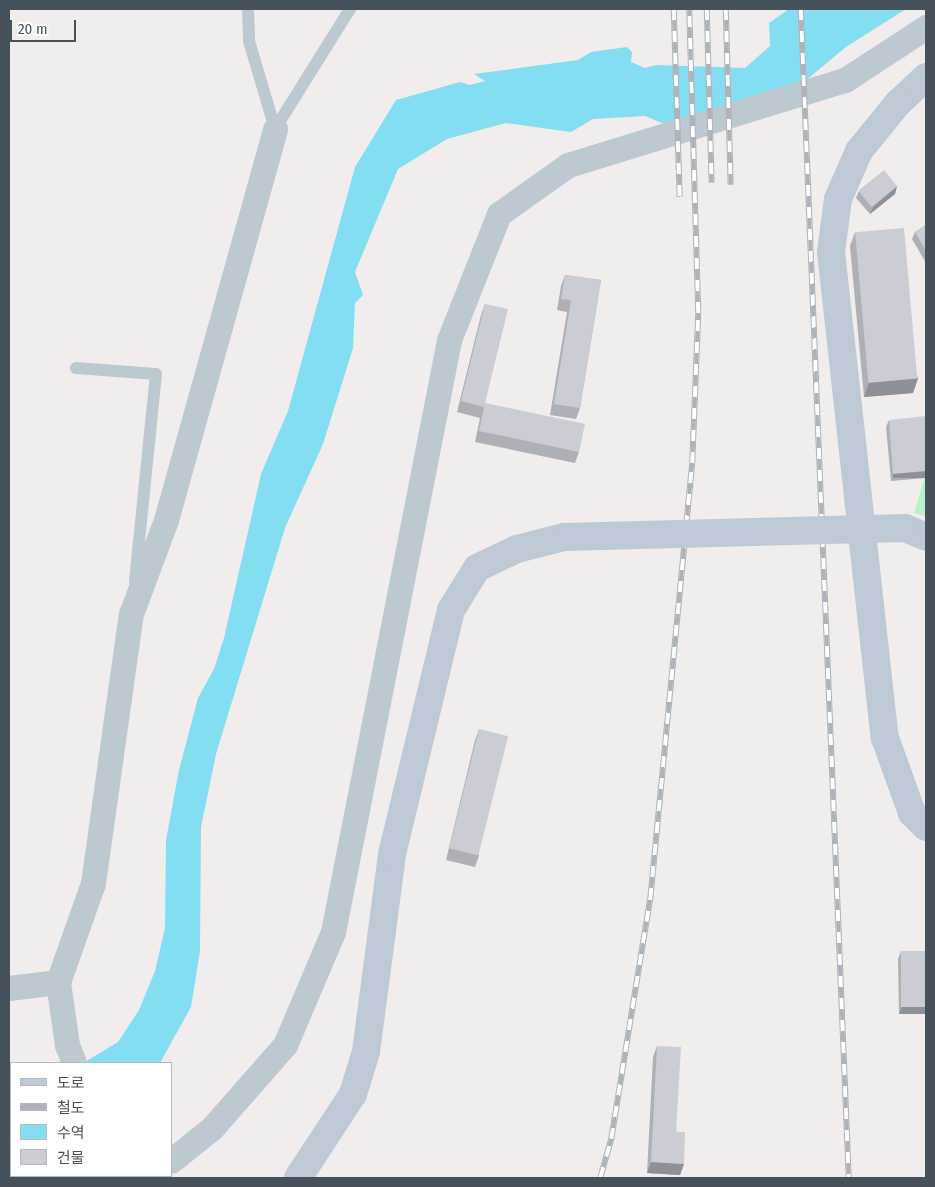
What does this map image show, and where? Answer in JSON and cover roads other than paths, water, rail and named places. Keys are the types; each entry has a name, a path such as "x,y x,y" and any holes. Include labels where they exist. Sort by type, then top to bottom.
{"street":[{"path":"172,1160 212,1128 285,1045 333,932 449,340 499,214 568,165 846,80 926,27"},
{"path":"926,77 898,104 859,152 838,199 831,252 885,738 912,813 926,827"},
{"path":"71,1054 58,982 93,883 131,614 166,520 275,129"},
{"path":"298,1178 331,1132 353,1094 366,1052 392,854 451,610 478,568 517,549 564,537 916,532"},
{"path":"9,988 58,982"}],"lane":[{"path":"248,9 249,41 275,129"},
{"path":"275,129 350,9"},
{"path":"76,368 156,374 131,614"}],"water":[{"path":"789,9 906,9 846,47 775,106 662,123 645,116 593,119 571,132 506,123 447,139 398,169 355,272 363,295 355,303 353,348 323,444 285,528 216,754 201,827 200,951 191,1007 161,1062 85,1062 118,1042 139,1010 155,971 165,928 166,840 179,770 198,698 214,669 224,638 261,474 288,411 355,167 396,100 460,82 470,85 485,81 474,74 578,60 591,52 627,47 632,52 631,62 645,68 656,65 745,68 770,46 769,23"}],"railway":[{"path":"674,9 680,197"},
{"path":"600,1178 611,1139 650,899 692,463 698,313 689,9"},
{"path":"707,9 712,183"},
{"path":"726,9 731,185"},
{"path":"801,9 849,1178"}]}
